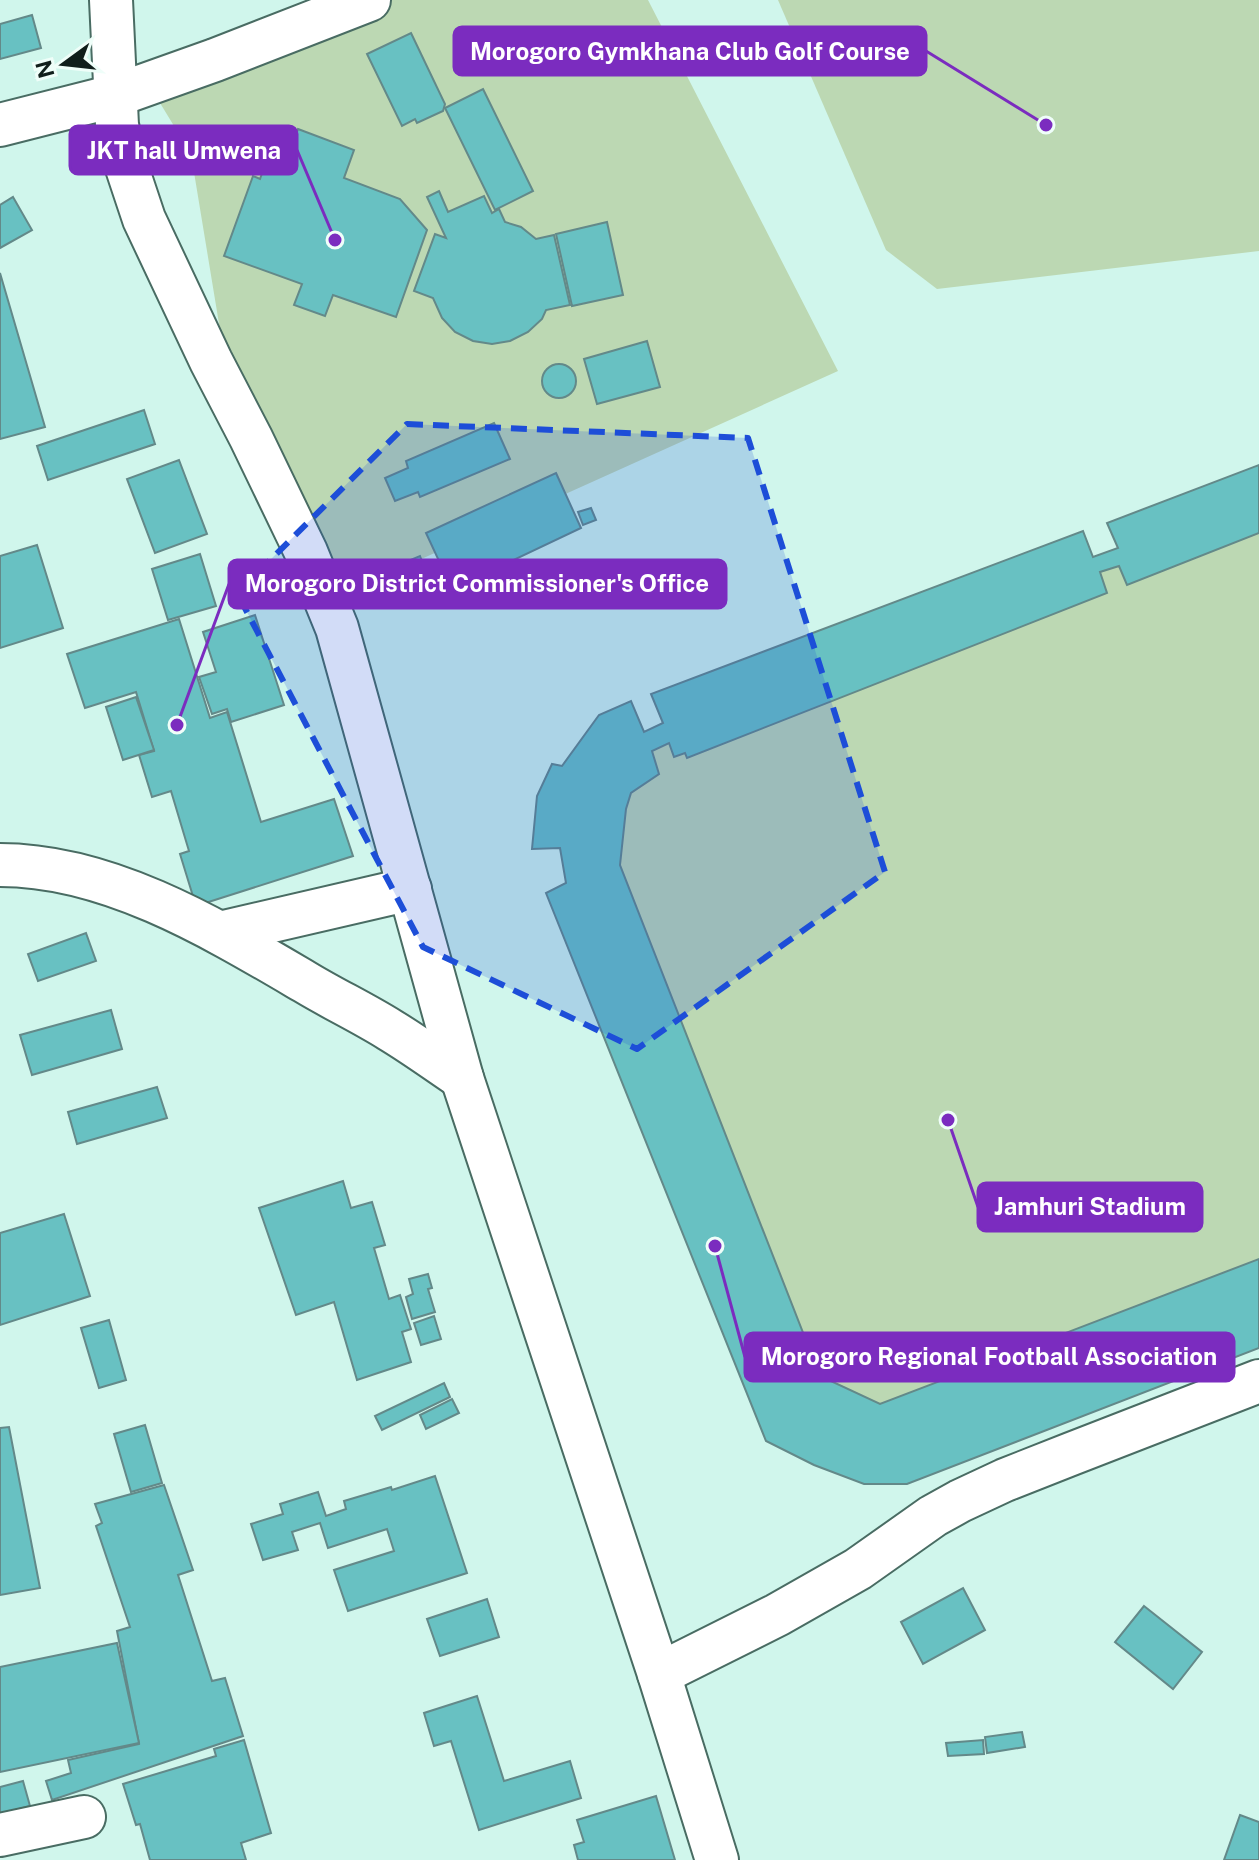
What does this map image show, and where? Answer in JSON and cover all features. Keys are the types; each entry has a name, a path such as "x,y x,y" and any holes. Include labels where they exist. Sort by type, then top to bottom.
{"street":[{"path":"111,0 114,96 124,159 144,219 306,552 337,628 462,1078 659,1674 717,1860"},
{"path":"0,125 114,96 369,0"},
{"path":"0,865 47,868 145,897 220,933 391,1031 462,1078"},
{"path":"220,933 410,889"},
{"path":"659,1674 777,1615 858,1569 933,1516 960,1501 1005,1480 1259,1381"},
{"path":"0,1835 84,1817"}],"highlighted area":[{"path":"407,424 748,438 885,872 637,1049 423,947 237,593"}],"green space":[{"path":"383,0 648,0 838,371 346,593 322,573 241,457 191,154 157,98"},
{"path":"778,0 1259,0 1259,251 937,289 886,250"},
{"path":"1259,465 1259,1348 864,1484 814,1465 766,1441 546,893 566,882 560,848 532,849 537,796 552,764 562,765 599,715 631,701 645,732 662,723 651,694 1083,531 1093,557 1118,548 1107,523"}],"building":[{"path":"32,15 41,48 0,59 0,24"},
{"path":"411,33 445,104 443,111 402,126 367,54"},
{"path":"483,89 533,191 495,210 445,108"},
{"path":"298,129 354,150 344,178 400,199 427,230 396,317 333,295 325,316 294,305 302,284 224,256 253,176 260,179 273,143 291,150"},
{"path":"439,191 448,212 484,196 492,213 499,209 505,222 521,227 536,239 554,235 570,305 546,310 542,319 528,332 510,341 492,344 473,341 455,332 442,318 433,298 414,291 435,234 446,238 427,197"},
{"path":"13,197 32,230 0,248 0,205"},
{"path":"607,222 623,295 572,306 556,234"},
{"path":"0,273 45,427 0,439"},
{"path":"647,341 660,387 597,404 584,359"},
{"path":"559,364 571,369 576,381 571,393 559,398 547,393 542,381 547,369"},
{"path":"144,410 155,444 48,480 37,446"},
{"path":"494,423 510,459 420,497 418,492 395,501 385,478 408,468 406,461"},
{"path":"179,460 207,534 155,553 127,479"},
{"path":"1259,465 1259,533 1127,585 1119,566 1100,572 1107,593 687,758 685,753 674,757 669,743 652,751 659,774 631,793 626,809 620,865 820,1376 880,1404 1259,1259 1259,1348 907,1484 864,1484 814,1465 766,1441 546,893 566,883 560,848 532,849 537,796 552,764 562,766 599,715 631,701 644,732 663,723 651,694 1083,531 1093,557 1118,548 1107,523"},
{"path":"556,473 581,528 452,589 426,533"},
{"path":"591,508 596,520 583,525 578,512"},
{"path":"37,545 63,628 0,648 0,556"},
{"path":"200,554 216,606 168,620 152,569"},
{"path":"420,556 430,582 406,592 396,566"},
{"path":"255,615 284,705 231,722 227,709 212,714 199,677 216,672 203,632"},
{"path":"179,619 210,718 227,712 261,822 334,799 353,856 196,906 180,854 189,851 171,791 152,797 139,755 154,751 136,692 85,708 67,654"},
{"path":"136,697 154,750 123,760 106,707"},
{"path":"86,933 96,961 38,981 28,954"},
{"path":"111,1010 122,1049 32,1075 20,1035"},
{"path":"157,1087 167,1118 77,1144 68,1112"},
{"path":"343,1181 351,1208 372,1202 385,1245 374,1248 389,1299 400,1295 411,1329 402,1332 411,1362 357,1380 334,1302 296,1315 259,1208"},
{"path":"64,1214 90,1296 0,1325 0,1233"},
{"path":"428,1274 432,1288 428,1289 435,1312 412,1319 406,1297 413,1294 409,1279"},
{"path":"434,1316 441,1339 421,1345 414,1323"},
{"path":"109,1320 126,1380 99,1388 81,1328"},
{"path":"444,1383 450,1397 382,1430 375,1416"},
{"path":"452,1399 459,1413 426,1429 420,1415"},
{"path":"145,1425 162,1483 131,1492 114,1434"},
{"path":"9,1427 40,1588 0,1595 0,1428"},
{"path":"435,1476 467,1573 348,1611 334,1570 394,1551 387,1529 328,1548 320,1523 292,1532 298,1550 263,1560 251,1524 283,1514 280,1504 318,1492 326,1516 346,1509 344,1501"},
{"path":"164,1485 193,1570 178,1575 212,1681 225,1678 243,1736 52,1800 46,1781 71,1773 68,1760 139,1744 117,1631 130,1627 96,1526 102,1523 95,1504"},
{"path":"963,1588 985,1630 923,1664 901,1622"},
{"path":"487,1599 499,1637 440,1656 427,1619"},
{"path":"1144,1606 1202,1652 1173,1689 1115,1642"},
{"path":"117,1643 139,1743 0,1772 0,1667"},
{"path":"477,1696 504,1781 570,1761 581,1798 479,1830 451,1741 434,1746 424,1713"},
{"path":"1022,1732 1025,1747 987,1753 985,1737"},
{"path":"244,1740 271,1833 241,1843 246,1860 150,1860 140,1824 136,1825 123,1784 216,1756 214,1749"},
{"path":"983,1740 984,1754 948,1756 946,1743"},
{"path":"23,1781 30,1806 0,1814 0,1787"},
{"path":"656,1796 675,1860 578,1860 574,1845 584,1842 577,1820"},
{"path":"1240,1815 1259,1822 1259,1860 1224,1860"}],"place":[{"name":"Morogoro Gymkhana Club Golf Course","path":"1046,125"},
{"name":"JKT hall Umwena","path":"335,240"},
{"name":"Morogoro District Commissioner's Office","path":"177,725"},
{"name":"Jamhuri Stadium","path":"948,1120"},
{"name":"Morogoro Regional Football Association","path":"715,1246"}]}
